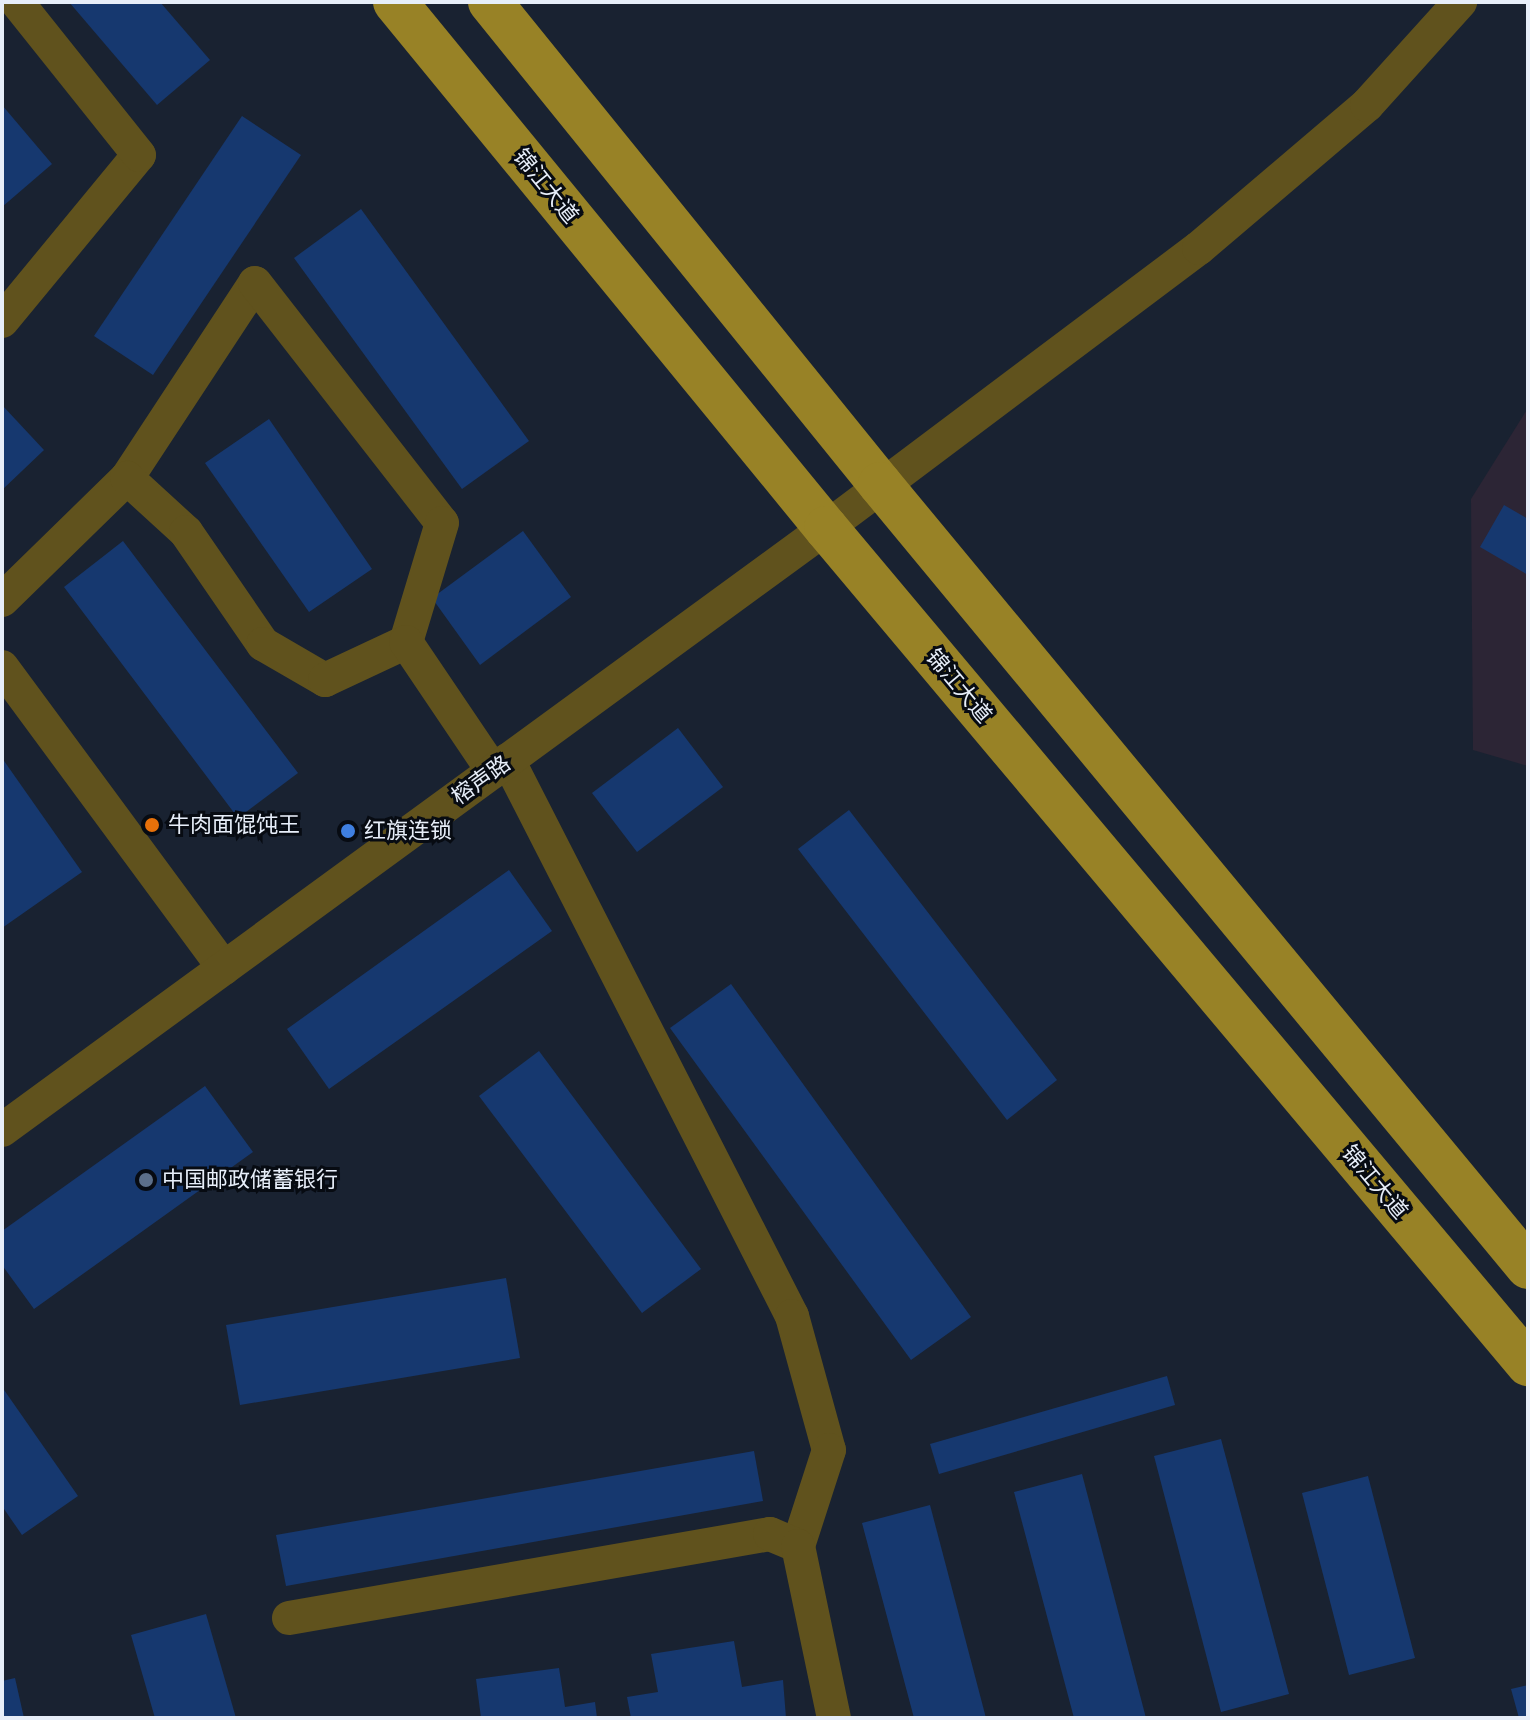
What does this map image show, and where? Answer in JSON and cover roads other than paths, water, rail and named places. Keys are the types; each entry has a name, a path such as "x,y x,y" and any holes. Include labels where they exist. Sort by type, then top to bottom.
{"main road":[{"name":"锦江大道","path":"395,2 826,528 1528,1364"},
{"path":"490,2 880,484 1528,1267"}],"street":[{"path":"2,321 139,155 17,2"},
{"name":"榕声路","path":"2,1130 826,528 880,484 1199,248 1367,105 1460,2"},
{"path":"2,600 127,478 255,283 442,523 406,642 325,680 263,644 186,532 127,478"},
{"path":"406,642 501,765 792,1316 829,1450 798,1546 834,1718"},
{"path":"2,667 224,968"},
{"path":"289,1618 770,1534 798,1546"}],"place":[{"name":"牛肉面馄饨王","path":"152,825"},
{"name":"红旗连锁","path":"348,831"},
{"name":"中国邮政储蓄银行","path":"146,1180"}]}
